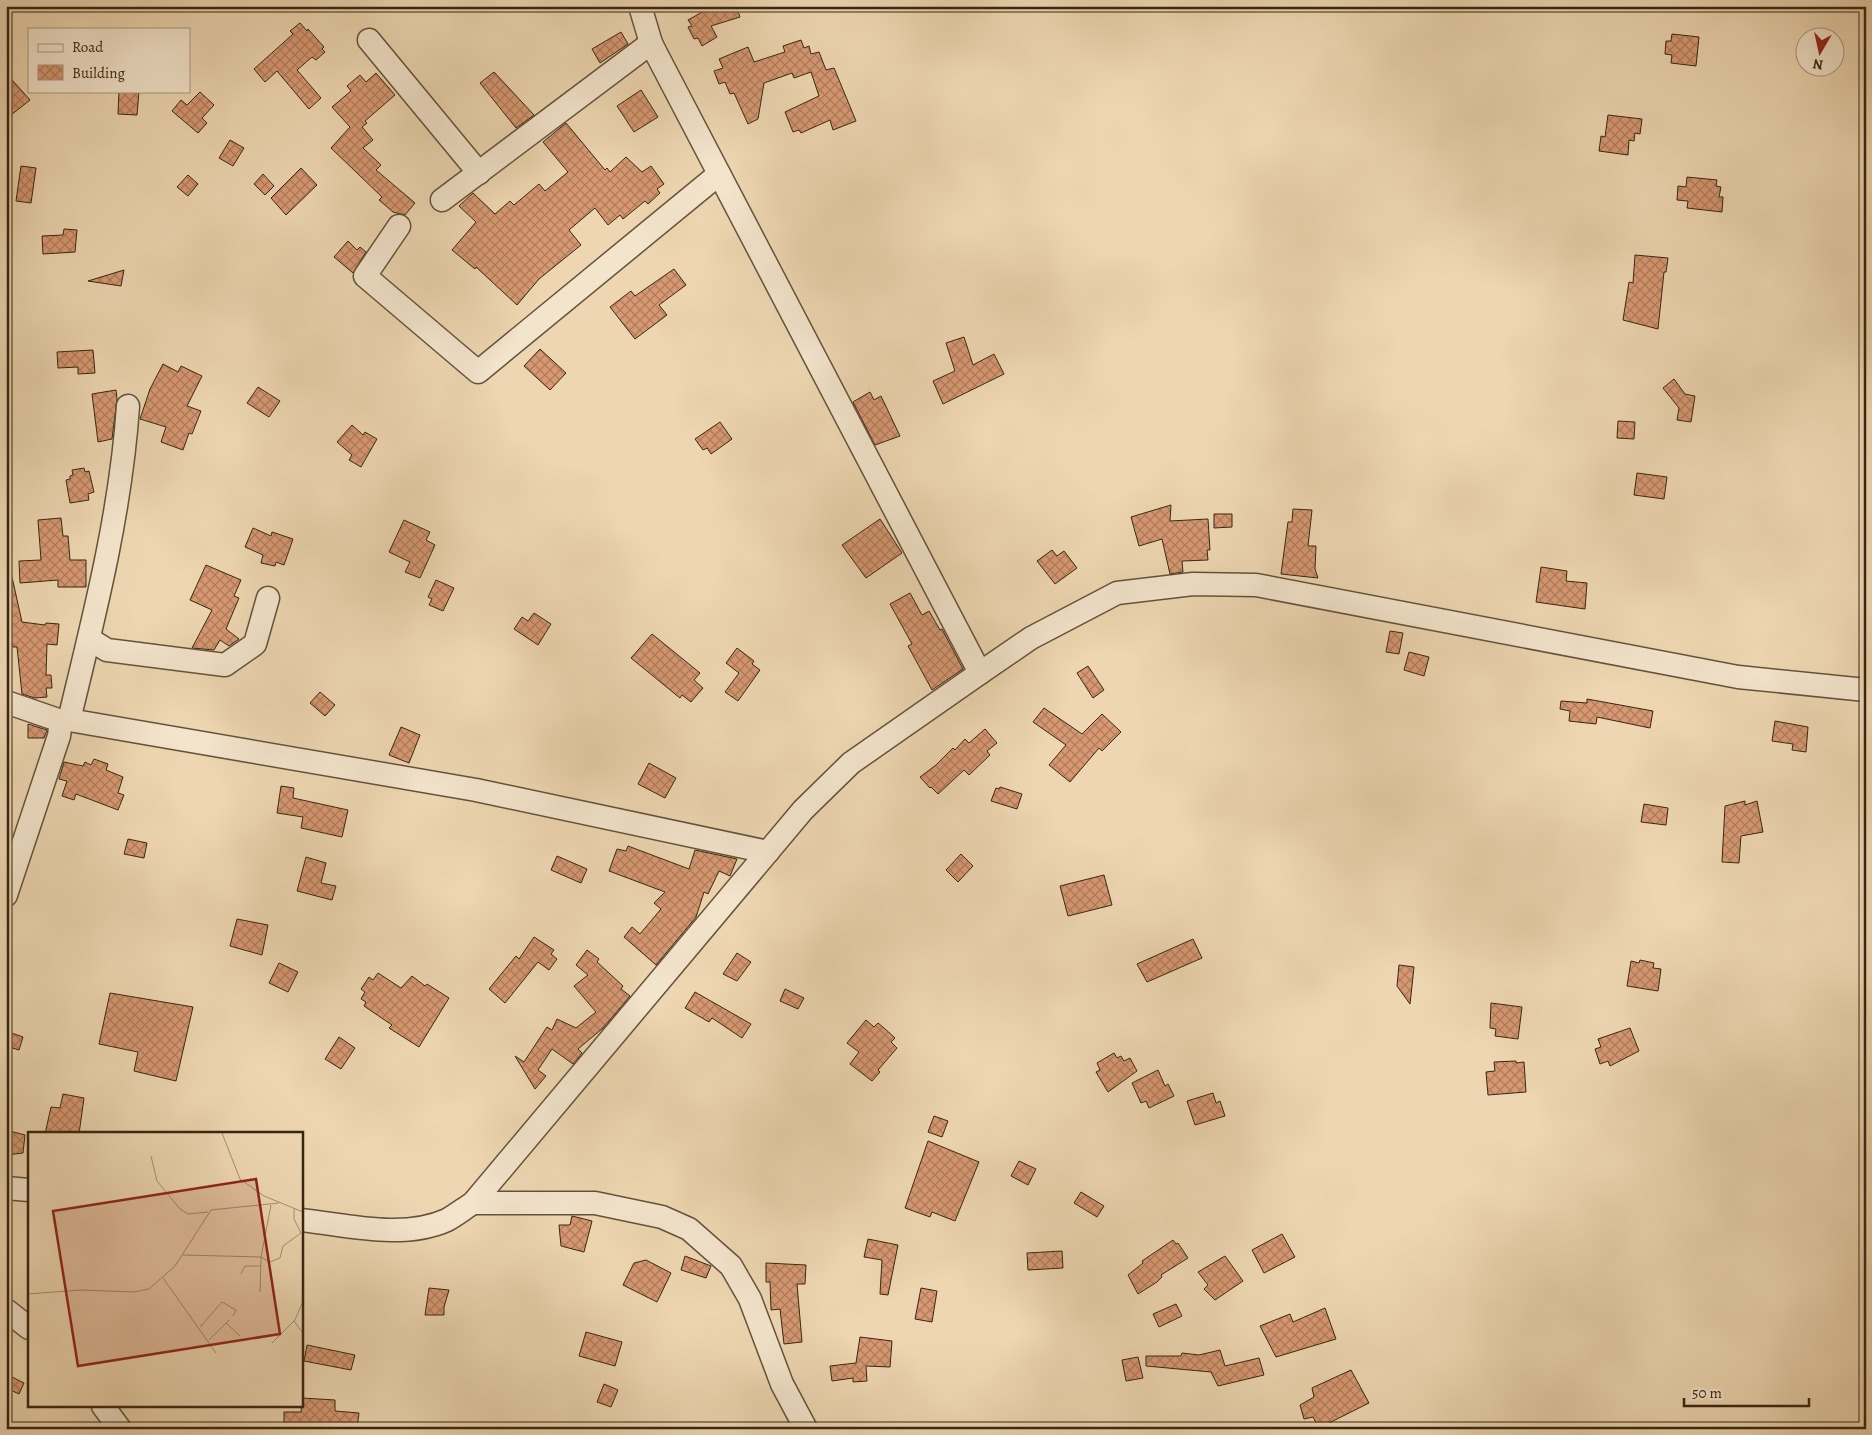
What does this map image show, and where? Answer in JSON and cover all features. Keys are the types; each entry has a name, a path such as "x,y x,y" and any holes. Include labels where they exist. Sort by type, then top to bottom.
{"street":[{"path":"640,6 651,43 980,673"},
{"path":"369,40 479,173"},
{"path":"442,200 651,43"},
{"path":"399,226 365,276 478,372 719,174"},
{"path":"6,895 65,720 89,639 106,564 126,436 128,406"},
{"path":"302,1220 393,1230 447,1220 473,1203 803,810 851,763 1031,638 1117,593 1193,584 1256,585 1738,677 1866,690"},
{"path":"89,639 107,650 225,664 255,644 268,598"},
{"path":"6,702 65,720 476,790 768,852"},
{"path":"6,1188 28,1190"},
{"path":"473,1203 595,1203 662,1217 689,1229 731,1266 750,1299 782,1384 806,1429"},
{"path":"6,1310 28,1327"},
{"path":"104,1408 120,1429"}],"building":[{"path":"713,6 736,6 740,17 711,26 717,37 702,46 698,38 694,39 688,27 692,26 688,20"},
{"path":"300,23 324,47 322,49 325,52 316,60 312,57 297,70 321,98 309,109 277,71 265,82 254,69 293,34 290,31"},
{"path":"621,32 628,44 600,63 592,49"},
{"path":"1672,34 1699,37 1696,66 1671,63 1672,55 1665,54 1666,41 1671,41"},
{"path":"801,40 804,48 809,46 811,54 819,52 826,70 834,68 856,121 833,130 830,120 801,133 799,130 793,132 785,112 819,96 811,72 794,78 792,73 764,83 758,119 748,124 734,93 730,94 725,82 719,84 714,71 723,68 719,59 748,47 754,62 785,52 783,46"},
{"path":"494,72 534,115 516,128 480,83"},
{"path":"6,73 30,100 6,119"},
{"path":"376,73 395,95 365,121 367,123 362,127 373,140 363,148 381,165 376,170 415,203 405,215 393,212 379,200 382,197 331,148 350,127 332,107 351,91 347,86 360,75 366,82"},
{"path":"641,90 658,117 634,132 617,106"},
{"path":"119,92 139,92 137,115 118,114"},
{"path":"200,92 214,105 202,118 207,123 198,133 172,111 181,100 187,105"},
{"path":"1608,115 1642,119 1640,134 1635,133 1634,141 1629,140 1628,155 1599,151 1601,136 1605,137"},
{"path":"566,123 605,170 607,168 610,172 626,157 642,172 651,166 664,184 657,189 660,193 648,204 645,201 623,219 620,215 608,225 595,208 569,230 581,245 539,279 517,305 476,267 475,269 452,250 476,222 459,206 473,193 495,214 510,201 514,205 539,184 545,191 568,172 543,142"},
{"path":"230,140 244,148 233,166 219,158"},
{"path":"21,166 36,168 31,203 16,201"},
{"path":"301,168 317,185 286,215 271,198"},
{"path":"263,174 274,186 265,195 254,184"},
{"path":"188,175 198,184 188,196 177,187"},
{"path":"1687,177 1717,180 1716,186 1721,187 1719,197 1723,197 1722,212 1687,208 1688,201 1677,200 1678,186 1686,187"},
{"path":"64,229 77,230 75,252 43,254 42,236 63,235"},
{"path":"348,241 357,250 360,247 366,252 353,273 334,257"},
{"path":"1635,255 1668,258 1666,272 1664,272 1658,329 1623,320 1629,282 1633,283"},
{"path":"674,269 686,285 659,305 667,315 635,339 610,307 631,291 635,296"},
{"path":"124,270 121,286 88,281"},
{"path":"964,337 973,365 994,354 1004,374 943,404 933,381 955,371 946,343"},
{"path":"540,349 566,373 550,390 524,366"},
{"path":"93,350 95,373 78,374 78,367 58,368 57,352"},
{"path":"163,364 178,372 181,366 202,376 187,406 201,411 192,434 189,433 183,450 161,442 166,427 140,419 150,389"},
{"path":"1674,379 1685,394 1695,396 1691,422 1677,420 1679,408 1663,388"},
{"path":"258,387 280,401 269,417 247,403"},
{"path":"116,390 117,399 112,439 98,442 92,394"},
{"path":"870,392 874,400 881,396 900,436 875,445 853,402"},
{"path":"1618,421 1635,422 1634,439 1617,438"},
{"path":"720,422 732,439 711,454 707,448 703,450 695,439"},
{"path":"352,425 363,435 365,432 377,439 361,467 349,460 352,455 337,442"},
{"path":"84,468 85,472 89,471 94,492 88,494 89,500 70,503 66,480 70,479 70,476 73,475 72,470"},
{"path":"1637,473 1667,477 1664,499 1634,495"},
{"path":"1171,505 1170,521 1208,519 1210,550 1207,550 1208,560 1182,561 1183,572 1170,574 1162,539 1139,546 1131,517"},
{"path":"1293,509 1312,510 1308,546 1316,546 1315,569 1318,578 1281,574 1288,522 1292,522"},
{"path":"1214,514 1232,514 1232,527 1214,528"},
{"path":"61,518 63,536 68,536 70,560 86,560 86,587 58,587 58,580 20,583 19,561 41,560 38,520"},
{"path":"880,519 902,553 866,578 842,545"},
{"path":"404,520 430,532 426,540 435,545 420,578 405,572 410,562 389,552"},
{"path":"253,528 271,536 272,532 293,539 284,565 276,562 275,566 261,563 263,555 245,547"},
{"path":"1052,550 1057,556 1064,551 1077,568 1055,584 1037,561"},
{"path":"206,565 241,580 234,596 239,598 226,629 239,639 229,646 220,640 214,650 192,648 212,610 190,600"},
{"path":"1541,567 1567,571 1566,581 1587,583 1585,609 1536,602"},
{"path":"12,577 22,622 45,625 46,623 59,624 57,645 47,644 46,675 51,675 52,688 46,688 47,697 35,698 22,694 17,647 13,647 6,615 6,578"},
{"path":"436,580 454,588 443,611 429,605 432,599 428,597"},
{"path":"910,593 922,615 929,611 940,630 942,629 963,669 932,690 908,646 912,644 890,604"},
{"path":"534,613 551,624 538,645 514,629 522,617 528,621"},
{"path":"1390,631 1403,633 1399,654 1386,652"},
{"path":"652,634 700,673 694,680 703,688 691,702 682,695 680,698 631,658"},
{"path":"737,648 754,661 752,664 760,670 738,701 725,692 739,673 726,663"},
{"path":"1409,652 1429,657 1424,676 1404,670"},
{"path":"1088,666 1104,690 1093,698 1077,673"},
{"path":"320,692 335,705 325,716 310,703"},
{"path":"1587,699 1653,711 1650,728 1597,717 1596,724 1569,721 1570,711 1560,709 1561,701 1587,703"},
{"path":"1044,708 1082,734 1102,714 1121,732 1102,751 1099,748 1070,782 1049,765 1066,745 1033,722"},
{"path":"1775,721 1808,727 1806,752 1792,750 1793,744 1772,741"},
{"path":"28,724 47,730 44,738 28,738"},
{"path":"401,727 420,735 409,763 389,755"},
{"path":"985,729 997,743 987,751 990,755 969,775 964,770 938,794 920,777 936,765 953,748 955,750 965,739 969,743"},
{"path":"94,759 108,764 106,770 123,777 118,793 124,795 118,810 76,794 74,800 62,796 67,781 59,779 64,762 83,766 85,762 91,765"},
{"path":"649,763 676,778 665,798 638,784"},
{"path":"281,786 294,788 293,798 348,810 342,837 301,828 303,817 277,813"},
{"path":"1000,787 1022,794 1017,809 991,801 996,788 999,789"},
{"path":"1745,801 1745,805 1757,801 1763,832 1741,836 1739,863 1722,862 1725,806"},
{"path":"1644,804 1668,808 1666,825 1641,822"},
{"path":"128,839 147,843 144,858 124,854"},
{"path":"628,846 689,869 695,850 737,859 730,876 719,871 708,894 704,892 696,917 656,965 624,937 632,927 640,934 661,909 654,903 665,892 609,871 617,849 626,851"},
{"path":"961,854 973,866 958,882 946,870"},
{"path":"557,856 587,869 581,883 551,870"},
{"path":"306,857 326,863 321,883 336,886 332,900 297,891"},
{"path":"1104,875 1112,905 1068,916 1060,886"},
{"path":"237,919 268,925 262,955 230,946"},
{"path":"534,937 554,950 551,954 557,959 549,970 538,962 505,1003 489,989 516,956 519,959"},
{"path":"1193,939 1202,958 1147,982 1137,964"},
{"path":"587,950 599,959 597,962 623,986 621,989 630,996 603,1028 578,1049 582,1053 573,1064 552,1049 538,1070 546,1076 535,1089 515,1056 524,1062 547,1027 552,1030 557,1019 576,1028 596,1012 574,986 588,975 576,965"},
{"path":"737,953 751,962 737,981 723,974"},
{"path":"1640,960 1654,963 1653,968 1661,969 1658,991 1627,986 1631,961 1639,963"},
{"path":"279,963 298,972 288,992 269,983"},
{"path":"1399,965 1414,967 1410,1004 1397,986"},
{"path":"378,973 401,988 412,976 425,986 427,984 449,998 419,1047 389,1028 392,1025 364,1006 366,1002 361,999 365,992 361,989 369,977 373,980"},
{"path":"785,989 804,998 798,1009 780,1001"},
{"path":"695,992 751,1024 742,1038 712,1018 709,1022 685,1008"},
{"path":"110,993 193,1007 176,1081 134,1071 138,1052 99,1044"},
{"path":"1491,1003 1522,1007 1518,1039 1495,1036 1496,1029 1490,1028"},
{"path":"866,1020 874,1027 878,1023 884,1028 895,1038 891,1042 897,1048 878,1070 880,1072 872,1081 850,1064 859,1052 847,1043"},
{"path":"1630,1028 1639,1051 1610,1066 1608,1061 1600,1064 1595,1049 1601,1047 1598,1039"},
{"path":"6,1031 23,1037 19,1050 6,1046"},
{"path":"339,1037 355,1048 341,1069 325,1059"},
{"path":"1114,1053 1117,1058 1121,1056 1124,1061 1130,1058 1137,1071 1108,1092 1096,1072 1100,1070 1097,1063"},
{"path":"1516,1061 1516,1063 1524,1062 1526,1092 1488,1095 1486,1072 1495,1071 1494,1062"},
{"path":"1158,1070 1165,1086 1168,1084 1174,1096 1149,1108 1146,1101 1141,1103 1132,1083"},
{"path":"1213,1093 1216,1103 1220,1101 1225,1116 1195,1125 1187,1101"},
{"path":"63,1094 84,1098 79,1132 45,1132 51,1107 60,1108"},
{"path":"934,1116 948,1121 942,1137 928,1132"},
{"path":"6,1130 25,1135 23,1153 6,1155"},
{"path":"928,1141 979,1162 955,1221 932,1212 930,1217 905,1208"},
{"path":"1019,1161 1036,1169 1028,1185 1011,1176"},
{"path":"1081,1192 1104,1206 1097,1217 1074,1203"},
{"path":"572,1216 592,1221 584,1252 561,1246 559,1225 570,1225"},
{"path":"1282,1234 1295,1257 1264,1273 1252,1250"},
{"path":"868,1239 898,1245 888,1295 880,1294 882,1260 864,1257"},
{"path":"1173,1240 1176,1244 1178,1243 1188,1258 1161,1275 1162,1277 1157,1282 1138,1294 1128,1275 1143,1263 1142,1261"},
{"path":"1062,1251 1063,1268 1028,1270 1027,1253"},
{"path":"685,1256 711,1266 706,1278 681,1270"},
{"path":"1225,1256 1243,1281 1215,1300 1204,1289 1208,1285 1198,1272"},
{"path":"646,1260 671,1273 657,1302 623,1285 634,1263"},
{"path":"766,1263 806,1265 805,1284 797,1284 802,1342 784,1344 780,1309 771,1310 770,1282 766,1282"},
{"path":"429,1288 449,1290 444,1307 444,1315 425,1315"},
{"path":"921,1288 937,1291 932,1322 915,1319"},
{"path":"1176,1304 1182,1316 1159,1327 1153,1314"},
{"path":"1325,1308 1336,1339 1276,1357 1260,1326 1290,1314 1293,1322"},
{"path":"586,1332 622,1342 615,1366 579,1356"},
{"path":"860,1337 892,1341 890,1367 866,1366 867,1381 853,1382 853,1378 832,1381 830,1366 856,1363"},
{"path":"307,1345 355,1355 351,1370 304,1361"},
{"path":"1220,1350 1225,1366 1259,1358 1264,1375 1218,1386 1211,1372 1146,1366 1146,1356 1181,1356 1182,1353 1199,1355"},
{"path":"1138,1357 1143,1378 1126,1381 1122,1360"},
{"path":"1351,1370 1369,1403 1319,1428 1313,1417 1304,1419 1300,1405 1314,1397 1312,1388"},
{"path":"6,1374 24,1383 19,1394 6,1388"},
{"path":"604,1384 618,1390 611,1407 597,1402"},
{"path":"302,1398 335,1400 335,1411 359,1413 357,1428 323,1425 323,1429 284,1429 284,1412 301,1412"}]}
